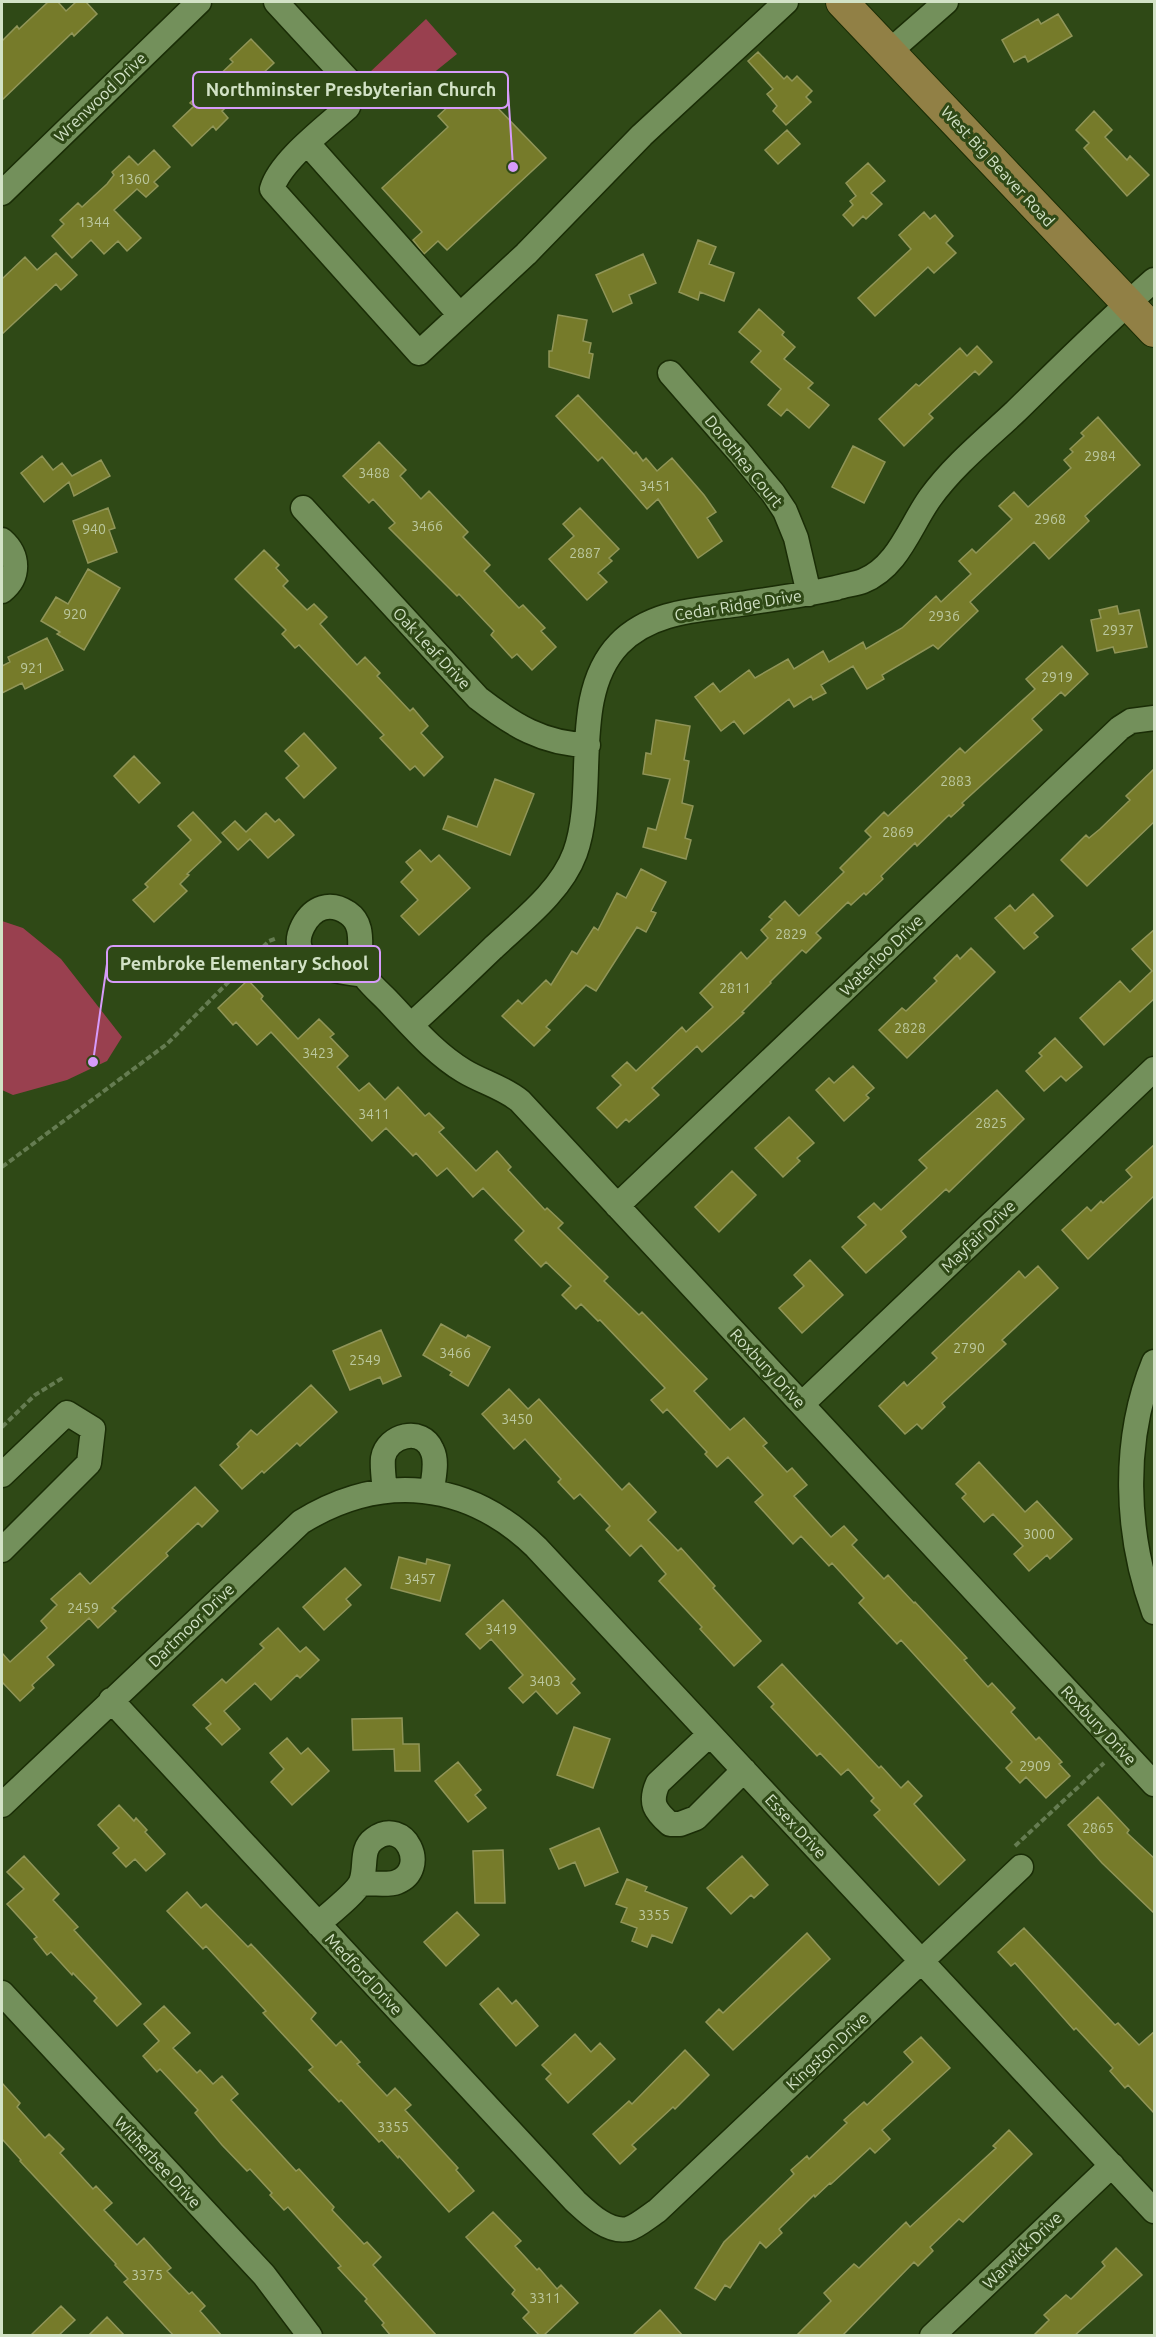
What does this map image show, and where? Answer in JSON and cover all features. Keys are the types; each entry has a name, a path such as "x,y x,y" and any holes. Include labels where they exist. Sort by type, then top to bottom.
{"main road":[{"name":"West Big Beaver Road","path":"842,2 1155,332"}],"street":[{"name":"Wrenwood Drive","path":"2,193 199,2"},
{"path":"276,2 348,80 352,94 348,107 275,177 272,189 418,353 526,254 642,135 786,2"},
{"path":"890,51 946,2"},
{"path":"308,144 460,315"},
{"name":"Cedar Ridge Drive","path":"411,1025 540,903 562,878 575,853 582,827 590,713 597,682 609,656 630,634 648,623 683,612 809,594 863,581 888,564 902,546 932,495 950,474 1127,304 1155,280"},
{"name":"Dorothea Court","path":"670,373 746,460 785,511 796,538 809,594"},
{"name":"Oak Leaf Drive","path":"303,508 478,698 506,720 524,730 566,744 588,745"},
{"path":"2,540 14,555 16,565 11,582 2,591"},
{"name":"Waterloo Drive","path":"617,1206 1120,728 1131,721 1154,718"},
{"name":"Roxbury Drive","path":"364,975 446,1059 465,1072 509,1092 520,1101 941,1557 1155,1784"},
{"name":"Mayfair Drive","path":"802,1404 1155,1069"},
{"path":"1155,1362 1141,1405 1131,1474 1131,1504 1139,1560 1155,1612"},
{"path":"2,1475 67,1413 93,1429 89,1463 2,1550"},
{"path":"396,1490 383,1458 386,1450 395,1440 408,1435 423,1438 432,1448 435,1465 432,1491"},
{"name":"Essex Drive","path":"396,1490 432,1491 496,1515 522,1534 577,1589 1155,2211"},
{"name":"Dartmoor Drive","path":"2,1805 301,1522 348,1499 396,1490"},
{"name":"Medford Drive","path":"111,1700 575,2201 601,2223 629,2229"},
{"path":"710,1734 658,1783 653,1793 654,1807 661,1816 670,1824 689,1822 744,1770"},
{"name":"Kingston Drive","path":"629,2229 657,2211 922,1961 1013,1858"},
{"path":"318,1924 360,1884"},
{"name":"Witherbee Drive","path":"2,1993 264,2275 310,2336"},
{"name":"Warwick Drive","path":"932,2336 1112,2165"}],"path":[{"path":"2,1167 167,1044 269,941 278,938"},
{"path":"2,1427 35,1395 64,1377"},
{"path":"1013,1858 1016,1846 1104,1763"}],"shaded area":[{"path":"426,19 457,54 406,95 378,94 369,73"},
{"path":"2,921 23,928 61,959 122,1037 107,1061 67,1080 13,1095 2,1090"}],"building":[{"path":"48,2 58,2 66,11 76,2 86,2 97,14 74,36 72,33 2,100 2,41 17,26 19,29"},
{"path":"1058,14 1072,36 1028,62 1025,56 1014,62 1002,40 1038,19 1041,24"},
{"path":"251,39 274,63 222,111 228,118 216,130 213,126 192,146 173,126 194,106 190,103 233,62 230,59"},
{"path":"758,52 784,79 787,76 792,81 797,76 812,91 806,97 811,102 786,125 773,111 777,106 767,94 773,89 748,61"},
{"path":"480,77 498,96 492,102 546,158 447,250 438,241 424,254 413,240 422,232 382,188 448,127 438,116"},
{"path":"1094,111 1112,130 1105,137 1127,160 1130,156 1149,175 1127,196 1084,148 1089,143 1076,130"},
{"path":"787,130 800,144 778,164 765,150"},
{"path":"154,150 170,167 154,182 158,186 146,197 137,189 114,210 141,238 127,251 118,241 104,254 91,240 72,258 52,236 64,224 60,220 78,203 82,207 107,184 114,175 112,172 129,156 138,165"},
{"path":"868,163 885,181 871,193 882,204 866,219 863,216 853,226 843,215 853,205 850,201 856,196 846,183"},
{"path":"924,212 930,219 935,215 953,236 946,243 956,253 934,273 928,267 875,316 858,298 911,249 899,235"},
{"path":"698,240 716,247 709,264 734,273 724,301 700,292 698,300 679,292"},
{"path":"56,253 77,275 61,290 56,284 2,334 2,279 25,257 37,270"},
{"path":"643,254 656,283 629,295 632,303 613,312 596,275"},
{"path":"759,309 784,332 782,335 795,347 784,359 813,383 808,388 829,405 809,428 787,409 781,416 768,405 781,389 751,362 761,351 739,332"},
{"path":"558,315 587,320 583,341 591,343 589,353 593,354 589,378 549,367 549,351 552,351"},
{"path":"977,346 992,362 979,375 975,371 929,414 933,418 904,446 879,419 916,384 919,386 960,348 967,356"},
{"path":"578,395 634,454 636,452 643,461 646,458 657,471 672,458 716,512 707,518 722,541 698,558 658,499 647,509 602,457 598,461 556,416"},
{"path":"1098,417 1140,465 1085,516 1089,521 1049,559 1034,542 970,602 978,611 938,649 933,645 882,675 884,679 867,689 853,666 821,685 826,693 813,700 811,696 794,707 789,699 744,734 734,721 721,731 695,697 713,683 720,692 749,670 755,678 788,659 794,669 823,651 829,662 863,642 866,649 902,628 936,596 941,602 971,574 959,561 972,549 976,553 1012,519 999,506 1014,492 1028,507 1071,468 1064,460 1073,452 1070,449 1084,436 1081,433"},
{"path":"379,442 406,470 400,476 421,499 429,491 468,532 463,537 490,565 484,571 519,608 523,605 545,628 541,631 556,647 532,670 517,654 512,658 491,635 494,631 459,594 457,596 389,528 395,523 373,499 369,503 343,476"},
{"path":"853,446 885,462 864,503 832,487"},
{"path":"42,456 53,470 62,463 72,476 101,460 110,476 74,496 69,482 44,502 21,473"},
{"path":"108,508 115,528 109,530 117,552 88,563 73,521"},
{"path":"580,508 619,549 609,558 612,561 598,573 607,582 587,600 549,559 574,536 563,524"},
{"path":"264,550 279,565 276,568 288,581 283,586 307,610 314,604 327,617 320,624 357,665 365,657 380,673 377,676 410,711 413,708 428,726 421,733 443,757 424,776 415,766 410,770 380,738 384,735 299,645 295,648 282,634 286,630 235,579"},
{"path":"88,569 120,588 84,650 57,634 60,632 41,621 56,597 68,604"},
{"path":"1117,606 1119,614 1139,610 1147,647 1115,653 1113,647 1097,651 1091,620 1101,618 1099,610"},
{"path":"47,638 63,670 25,689 22,683 2,693 2,666 10,662 8,657"},
{"path":"1062,646 1088,674 1065,696 1061,692 1032,719 1042,730 962,803 964,805 951,817 949,815 917,846 915,843 881,876 883,879 866,895 864,893 851,905 848,902 816,933 821,938 806,953 802,950 742,1012 744,1013 702,1052 697,1046 652,1088 659,1095 629,1122 626,1119 617,1128 597,1108 621,1085 612,1076 627,1062 636,1071 682,1027 686,1032 713,1007 700,993 741,952 747,959 768,938 761,930 772,919 769,917 785,901 799,916 844,872 840,868 871,837 865,831 884,812 888,816 960,748 965,753 1035,689 1026,679"},
{"path":"656,720 690,726 684,760 689,761 682,803 693,806 685,838 691,840 686,859 643,847 648,828 656,830 670,779 643,774 646,753 651,754"},
{"path":"304,733 336,768 304,798 286,778 299,766 285,751"},
{"path":"134,756 160,783 139,803 114,776"},
{"path":"1155,768 1155,821 1087,886 1061,860 1086,835 1089,838 1130,800 1126,796"},
{"path":"495,779 534,794 510,855 443,829 448,816 477,827"},
{"path":"193,812 221,842 187,874 189,875 180,884 187,891 154,922 133,900 148,887 145,884 191,840 178,826"},
{"path":"266,813 275,822 279,819 294,835 268,858 250,839 238,850 222,833 235,821 246,832"},
{"path":"420,850 431,862 439,855 470,888 419,935 401,916 418,900 401,882 413,870 406,862"},
{"path":"641,869 666,882 651,911 656,913 646,932 637,927 596,991 586,985 546,1027 550,1030 534,1046 502,1016 518,1000 522,1004 546,980 551,985 572,951 577,954 594,927 598,930 617,893 626,898"},
{"path":"1033,894 1053,916 1034,933 1038,937 1024,949 995,918 1010,905 1015,911"},
{"path":"1155,929 1155,998 1104,1045 1080,1018 1120,981 1130,992 1152,971 1132,949"},
{"path":"971,948 995,972 907,1058 879,1030 902,1008 906,1011 937,981 934,978 957,955 960,959"},
{"path":"248,980 263,996 261,999 298,1039 319,1019 334,1034 330,1037 348,1056 337,1067 359,1091 369,1083 385,1100 398,1087 425,1116 429,1113 444,1128 439,1132 476,1171 497,1151 511,1167 508,1170 545,1210 547,1208 563,1223 558,1228 608,1277 604,1281 639,1315 642,1312 707,1379 694,1391 730,1430 744,1418 767,1443 763,1446 787,1472 792,1468 807,1485 794,1496 831,1537 844,1526 857,1540 852,1545 884,1579 888,1575 915,1602 967,1658 964,1660 988,1687 992,1683 1015,1708 1011,1712 1036,1740 1039,1737 1062,1762 1059,1764 1070,1776 1046,1798 1026,1777 1020,1783 1006,1768 1012,1762 901,1640 897,1644 859,1603 864,1598 832,1563 829,1566 801,1536 793,1544 755,1502 763,1495 728,1457 717,1467 705,1454 707,1452 667,1409 663,1413 651,1400 665,1388 600,1320 598,1321 581,1304 576,1309 562,1295 571,1286 546,1262 541,1267 515,1240 524,1231 483,1188 473,1197 447,1168 437,1176 416,1153 413,1156 386,1128 372,1141 271,1032 257,1045 236,1022 233,1025 218,1008"},
{"path":"1055,1038 1082,1067 1066,1081 1061,1076 1044,1091 1026,1071 1042,1056 1039,1053"},
{"path":"853,1066 874,1088 866,1095 869,1098 844,1121 816,1090 829,1078 834,1083"},
{"path":"997,1090 1024,1119 949,1192 946,1189 901,1231 906,1237 866,1273 842,1247 866,1225 858,1217 874,1203 881,1210 927,1168 919,1160"},
{"path":"789,1117 814,1143 797,1158 800,1161 783,1177 755,1148"},
{"path":"1155,1144 1155,1195 1088,1259 1062,1230 1087,1207 1091,1211 1101,1201 1103,1203 1132,1177 1126,1170"},
{"path":"732,1171 756,1195 719,1232 695,1207"},
{"path":"810,1260 843,1295 802,1333 779,1308 804,1286 794,1275"},
{"path":"1038,1266 1058,1288 1002,1340 1006,1344 942,1403 945,1407 922,1429 917,1424 905,1434 879,1406 904,1382 907,1386 937,1358 932,1353 1019,1271 1025,1278"},
{"path":"441,1324 466,1338 468,1335 490,1347 468,1386 450,1375 452,1372 423,1355"},
{"path":"381,1330 401,1376 383,1384 380,1377 350,1390 333,1351"},
{"path":"311,1385 337,1412 300,1446 297,1443 264,1473 262,1471 242,1489 220,1465 239,1447 237,1444 251,1430 257,1435"},
{"path":"509,1389 528,1409 539,1399 622,1490 629,1483 656,1512 648,1520 678,1551 681,1548 715,1586 713,1588 761,1641 734,1666 700,1629 702,1627 659,1581 666,1574 641,1545 630,1556 606,1530 610,1526 580,1494 574,1499 558,1482 561,1479 525,1439 514,1449 482,1414"},
{"path":"979,1462 1025,1512 1037,1501 1072,1539 1050,1559 1047,1555 1029,1571 1014,1554 1023,1546 993,1514 984,1522 962,1498 966,1494 956,1484"},
{"path":"195,1487 218,1511 202,1527 198,1523 166,1553 168,1556 112,1608 116,1611 98,1628 89,1618 47,1657 54,1665 32,1685 34,1688 20,1701 2,1682 2,1653 10,1662 47,1628 41,1621 57,1605 51,1599 80,1573 90,1584"},
{"path":"399,1557 426,1564 427,1559 450,1565 440,1601 391,1588"},
{"path":"345,1568 361,1585 346,1599 351,1605 324,1630 303,1607"},
{"path":"503,1600 575,1679 571,1683 580,1693 557,1714 536,1691 523,1703 509,1688 523,1675 491,1639 480,1649 466,1634"},
{"path":"278,1628 300,1652 306,1647 319,1660 300,1678 297,1675 271,1700 255,1683 224,1711 240,1729 222,1745 206,1728 211,1724 193,1705 222,1679 226,1683 264,1648 260,1644"},
{"path":"782,1664 879,1768 881,1766 901,1788 908,1781 922,1796 914,1804 965,1860 939,1885 874,1815 880,1810 871,1801 874,1798 848,1769 841,1775 820,1753 817,1756 771,1707 774,1704 758,1687"},
{"path":"402,1718 403,1744 419,1744 420,1771 395,1771 394,1749 353,1750 352,1719"},
{"path":"574,1727 610,1739 593,1788 557,1775"},
{"path":"287,1738 301,1754 308,1748 329,1771 292,1805 271,1782 284,1769 270,1753"},
{"path":"458,1762 481,1790 475,1795 486,1808 468,1822 435,1781"},
{"path":"1098,1797 1129,1830 1127,1833 1155,1859 1155,1914 1102,1863 1068,1825"},
{"path":"119,1805 134,1821 136,1818 165,1854 146,1871 135,1859 126,1867 113,1853 119,1848 98,1825"},
{"path":"599,1828 618,1872 585,1886 575,1862 559,1869 550,1849"},
{"path":"503,1850 505,1903 475,1903 473,1851"},
{"path":"24,1856 59,1894 53,1900 78,1927 74,1930 141,2004 117,2026 94,2001 97,1998 73,1973 72,1975 51,1952 47,1955 34,1939 37,1937 7,1904 24,1889 7,1872"},
{"path":"742,1856 768,1885 754,1898 751,1895 731,1914 707,1888"},
{"path":"627,1879 647,1887 645,1891 687,1908 672,1943 652,1935 647,1947 632,1941 637,1928 621,1922 627,1908 616,1904"},
{"path":"187,1892 201,1908 206,1904 248,1947 251,1944 316,2013 311,2019 336,2046 341,2041 360,2062 357,2064 387,2096 395,2088 411,2105 405,2110 458,2168 456,2170 474,2191 449,2212 399,2156 398,2158 382,2140 379,2142 341,2100 339,2102 309,2070 313,2067 263,2013 266,2011 206,1946 203,1949 167,1911"},
{"path":"457,1912 479,1935 446,1966 424,1942"},
{"path":"1024,1928 1115,2025 1118,2023 1139,2045 1155,2031 1155,2114 1128,2085 1125,2088 1110,2071 1113,2068 1076,2028 1074,2030 1015,1963 1011,1966 998,1952"},
{"path":"807,1933 830,1959 733,2050 706,2022 719,2009 723,2013"},
{"path":"498,1988 512,2004 516,2000 538,2026 516,2046 480,2004"},
{"path":"164,2006 190,2033 173,2048 197,2073 200,2070 213,2084 222,2076 238,2094 231,2100 296,2171 299,2169 334,2207 332,2210 364,2244 367,2242 381,2257 373,2265 437,2336 391,2336 382,2325 384,2323 365,2301 367,2299 338,2268 341,2266 288,2207 284,2210 250,2169 247,2171 222,2145 195,2113 198,2110 160,2069 157,2072 143,2056 159,2041 144,2024"},
{"path":"575,2034 591,2052 600,2043 615,2059 568,2103 546,2079 551,2074 542,2065"},
{"path":"921,2037 950,2068 882,2130 890,2139 875,2153 870,2148 831,2184 815,2197 814,2195 779,2229 782,2233 766,2248 760,2242 730,2288 725,2285 715,2300 695,2288 724,2242 794,2174 791,2170 807,2156 809,2159 847,2123 844,2120 864,2102 867,2105 913,2062 904,2052"},
{"path":"685,2050 709,2075 675,2109 673,2107 632,2145 636,2149 620,2164 593,2134 629,2101 632,2104"},
{"path":"2,2083 20,2103 17,2107 45,2138 49,2134 64,2149 60,2153 93,2189 96,2186 112,2203 104,2210 137,2245 144,2238 171,2268 167,2271 189,2294 192,2292 205,2306 200,2311 222,2336 174,2336 124,2282 128,2279 116,2264 2,2139"},
{"path":"1009,2130 1032,2154 963,2222 959,2219 930,2247 933,2251 918,2266 914,2262 842,2336 796,2336 831,2301 824,2293 854,2264 859,2268 906,2222 910,2227 996,2148 993,2146"},
{"path":"493,2212 521,2241 515,2246 537,2270 539,2268 557,2289 561,2285 578,2303 543,2336 540,2336 523,2318 529,2312 512,2294 515,2290 466,2237"},
{"path":"1116,2248 1142,2275 1074,2336 1033,2336 1049,2320 1044,2315 1066,2295 1071,2299 1105,2266 1102,2262"},
{"path":"61,2306 75,2320 58,2336 30,2336"},
{"path":"660,2310 683,2336 632,2336"},
{"path":"107,2317 125,2336 88,2336"}],"place":[{"name":"Northminster Presbyterian Church","path":"513,167"},
{"name":"Pembroke Elementary School","path":"93,1062"}]}
